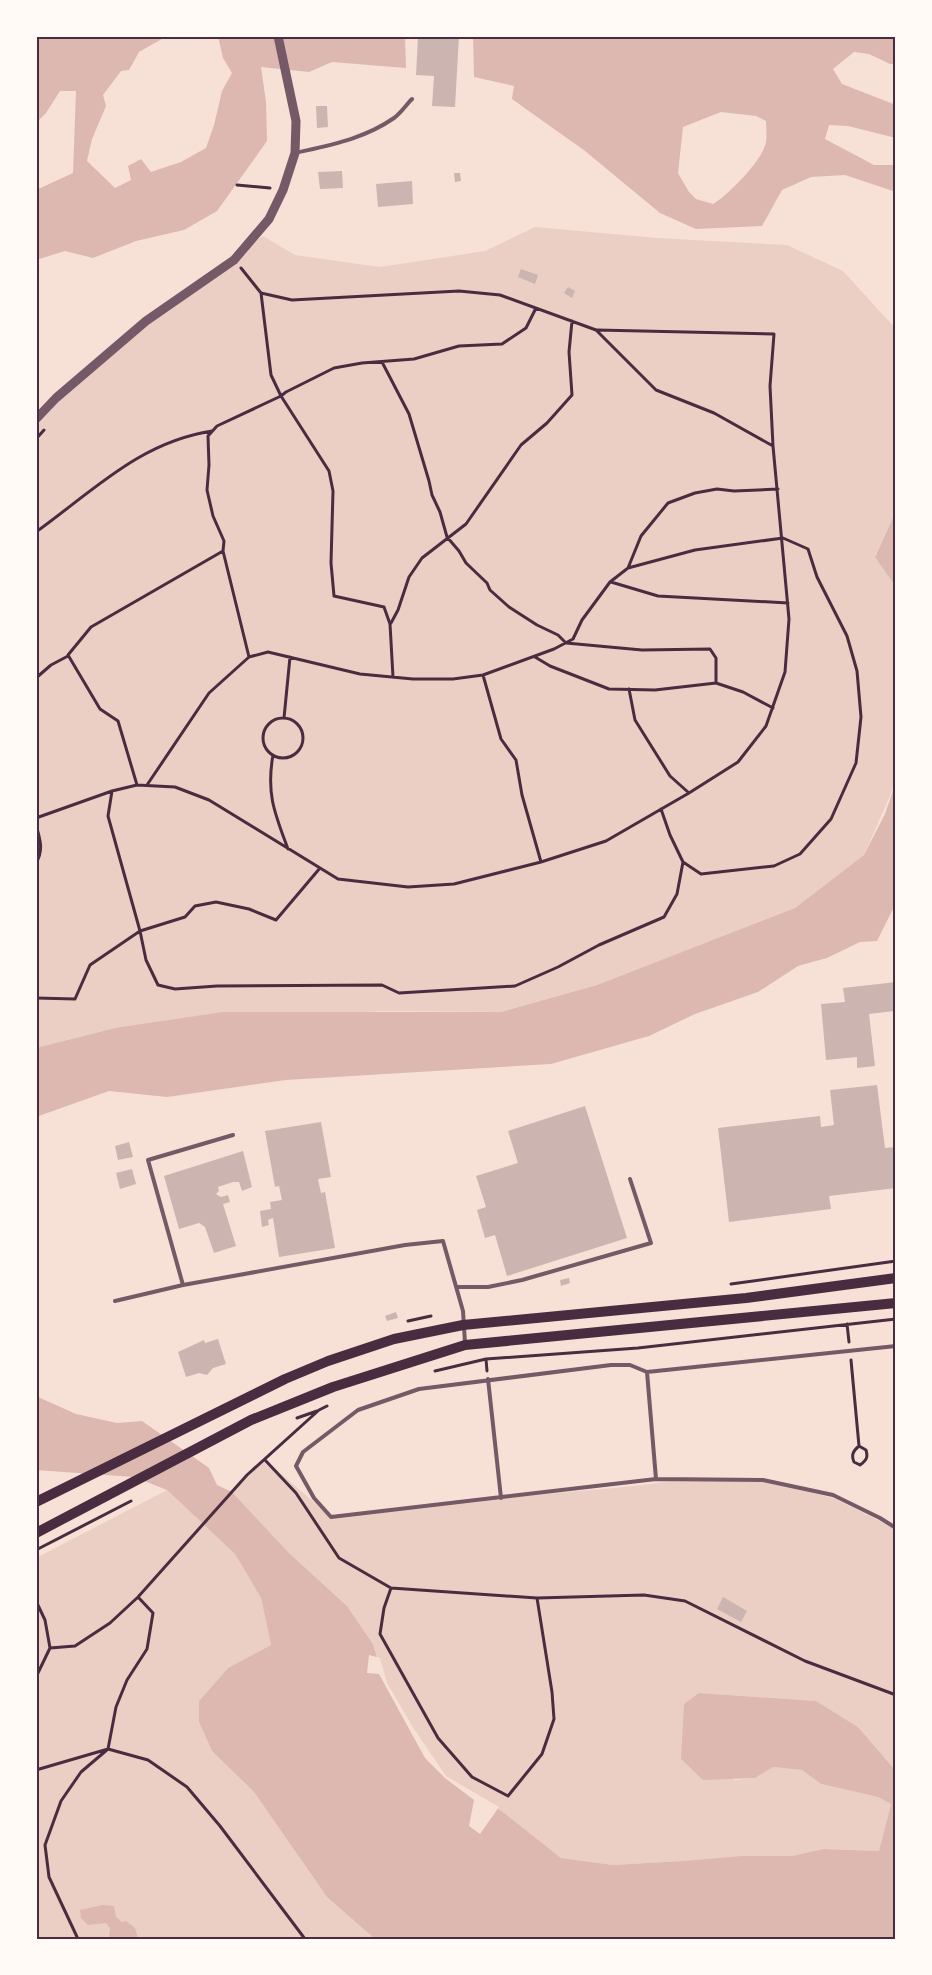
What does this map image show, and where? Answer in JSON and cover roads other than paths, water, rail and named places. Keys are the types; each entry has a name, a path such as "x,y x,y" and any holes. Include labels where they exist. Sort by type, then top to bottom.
{"main road":[{"path":"36,1502 284,1379 328,1360 394,1339 463,1325 746,1298 896,1278"},
{"path":"36,1533 251,1420 333,1387 465,1345 896,1303"}],"street":[{"path":"36,419 56,398 146,321 234,260 269,219 283,190 295,153 296,121 278,36"}],"lane":[{"path":"295,153 349,141 371,131 395,117 412,99"},
{"path":"182,1284 148,1160 234,1135"},
{"path":"457,1287 488,1287 522,1280 651,1243 630,1179"},
{"path":"115,1301 182,1284 405,1245 443,1241 463,1311 465,1345"},
{"path":"896,1346 647,1372 630,1365 612,1365 419,1389 358,1410 303,1452 296,1466 314,1498 331,1517 656,1479 763,1480 833,1495 896,1528"},
{"path":"647,1372 656,1479"},
{"path":"488,1379 501,1498"}]}
